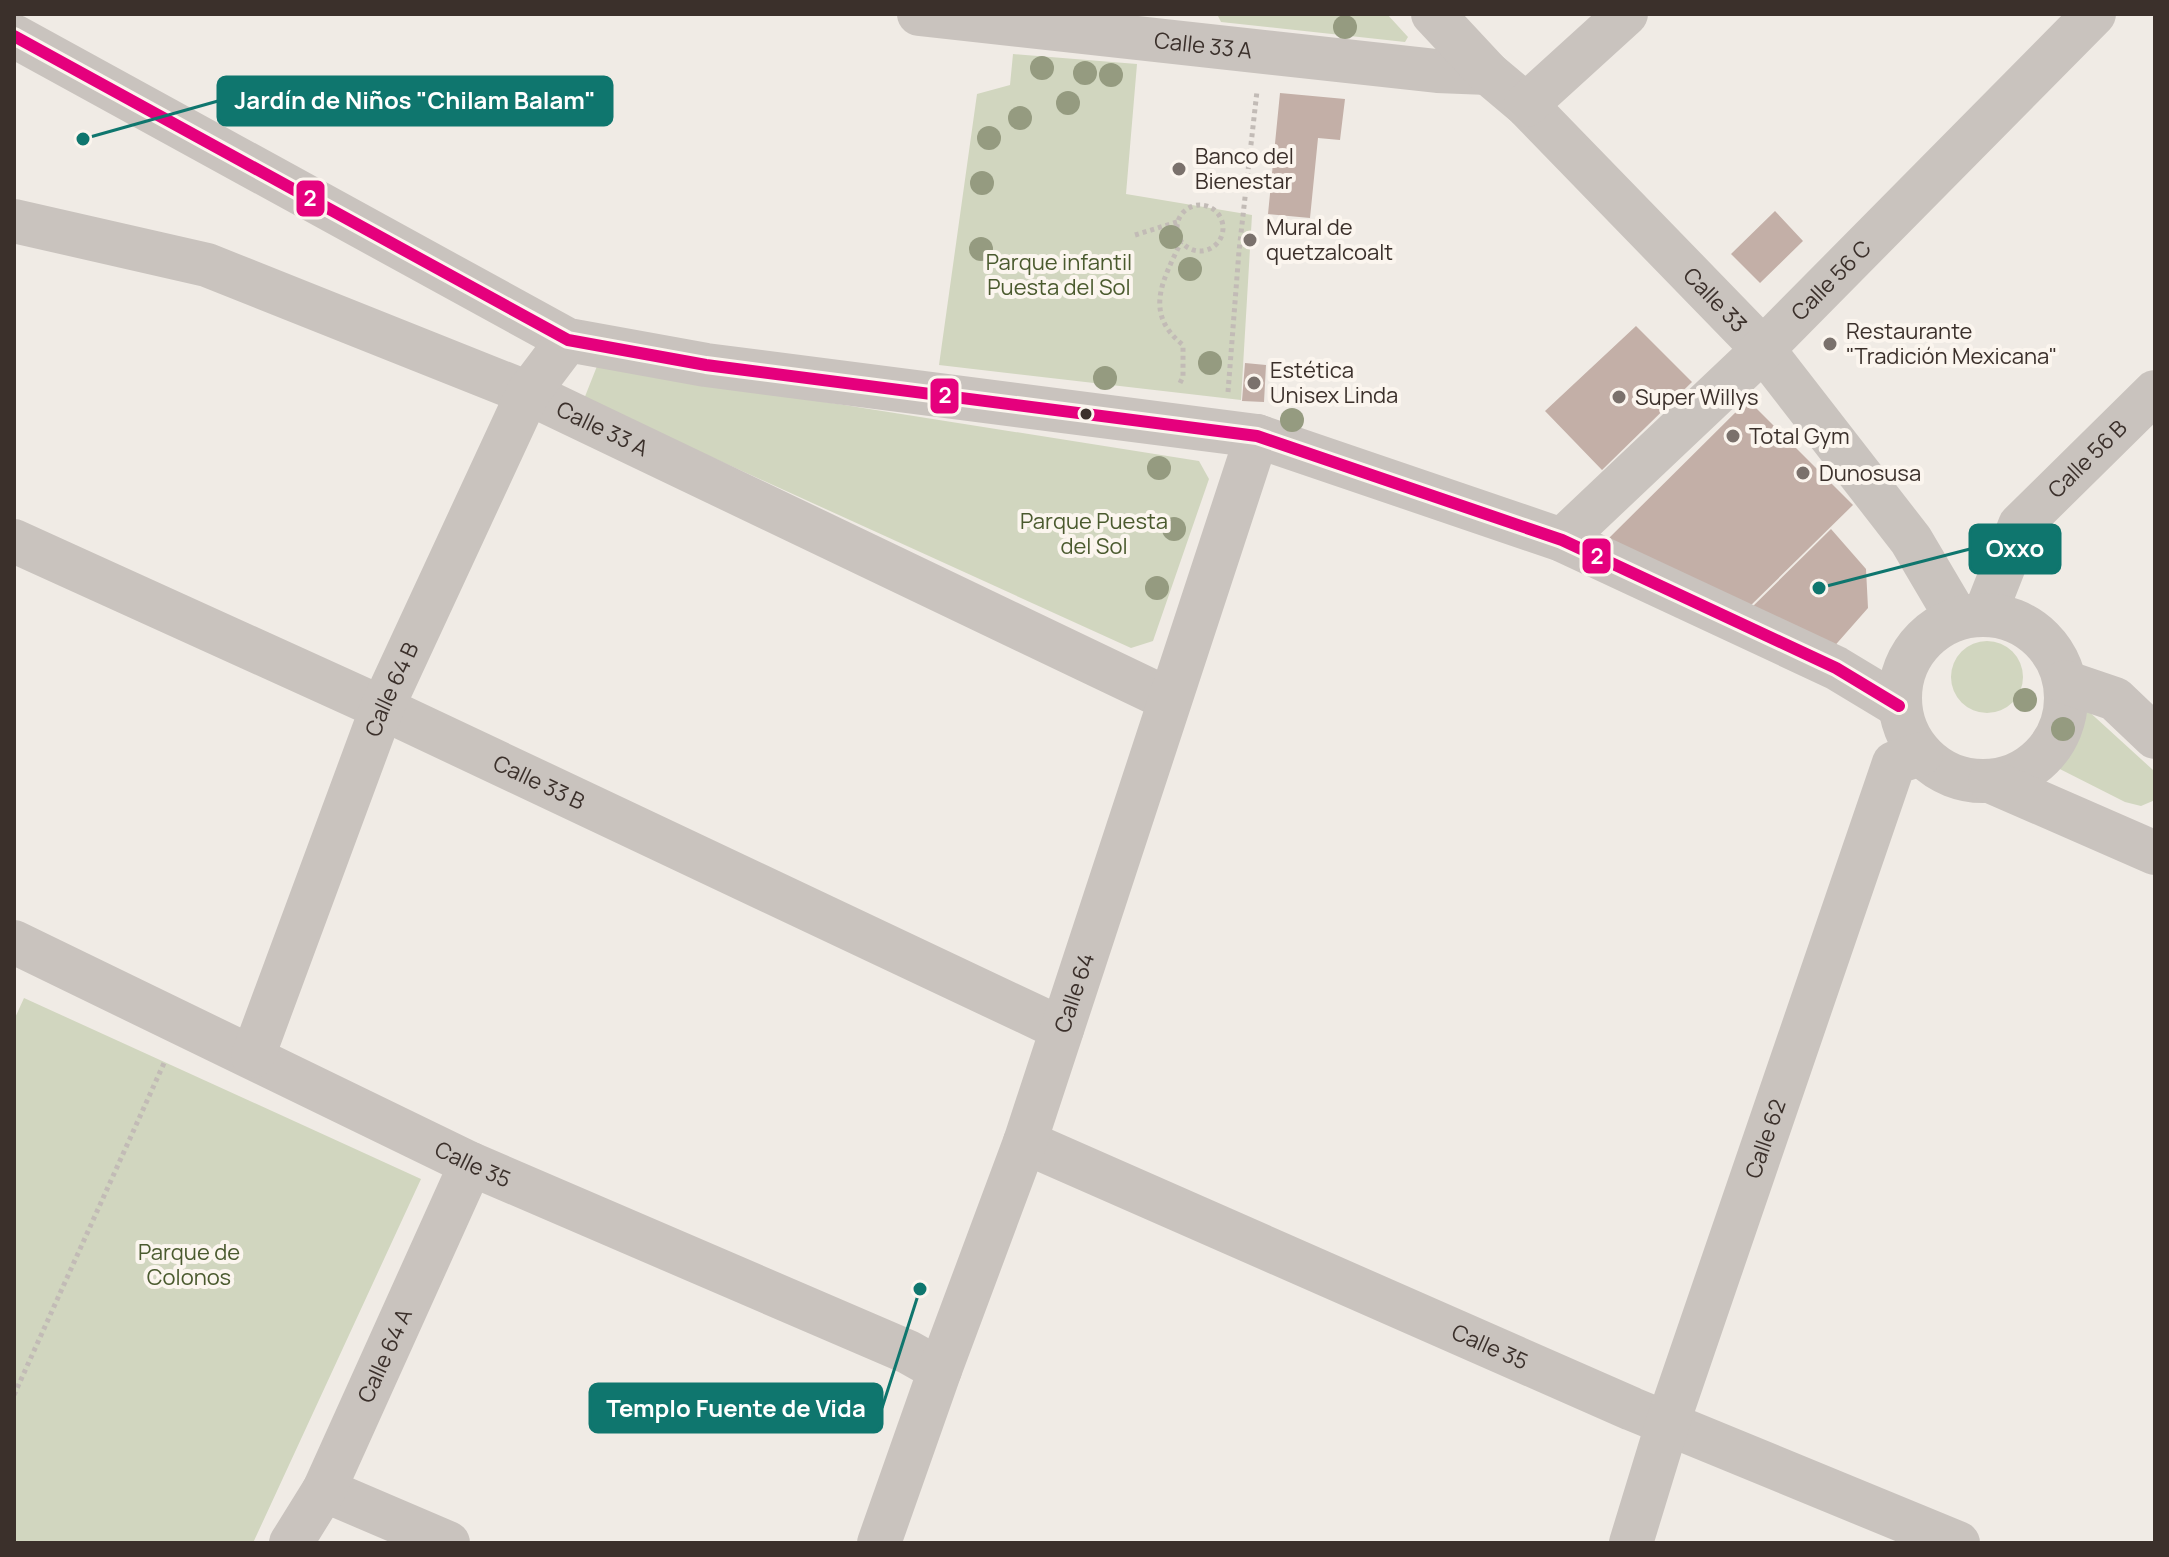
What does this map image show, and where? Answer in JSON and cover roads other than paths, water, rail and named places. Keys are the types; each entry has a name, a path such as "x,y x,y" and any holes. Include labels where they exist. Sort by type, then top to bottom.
{"street":[{"name":"Calle 33 A","path":"919,14 1170,26 1261,51 1437,71 1488,73"},
{"name":"Calle 33","path":"1433,14 1762,348 1971,616"},
{"path":"1526,105 1626,14"},
{"name":"Calle 56 C","path":"1562,540 1762,348 2094,14"},
{"path":"14,36 568,340 706,365 1242,434 1562,540 1836,668 1899,706"},
{"name":"Calle 33 A","path":"14,221 207,265 528,393 1168,699"},
{"name":"Calle 64 B","path":"253,1056 382,708 528,393 568,340"},
{"name":"Calle 56 B","path":"1971,616 2020,525 2155,392"},
{"name":"Calle 64","path":"879,1543 1025,1142 1062,1029 1168,699 1242,434"},
{"name":"Calle 33 B","path":"14,541 382,708 1062,1029"},
{"path":"1990,781 2017,774 2040,758 2057,736 2066,710 2065,682 2056,656 2038,634 2013,620 1971,616 1932,631 1913,651 1901,678 1899,706 1907,734 1921,754 1941,770 1965,779 1990,781 2155,853"},
{"path":"2065,682 2115,699 2155,737"},
{"name":"Calle 62","path":"1631,1543 1668,1422 1894,763 1921,754"},
{"name":"Calle 35","path":"14,942 471,1164 894,1345 940,1370"},
{"name":"Calle 35","path":"1025,1142 1668,1422 1958,1543"},
{"name":"Calle 64 A","path":"291,1543 324,1490 471,1164"},
{"path":"324,1490 448,1543"}],"place":[{"name":"Jardín de Niños \"Chilam Balam\"","path":"83,139"},
{"name":"Banco del Bienestar","path":"1179,169"},
{"name":"Mural de quetzalcoalt","path":"1250,240"},
{"name":"Restaurante \"Tradición Mexicana\"","path":"1830,344"},
{"name":"Estética Unisex Linda","path":"1254,383"},
{"name":"Super Willys","path":"1619,397"},
{"name":"Total Gym","path":"1733,436"},
{"name":"Dunosusa","path":"1803,473"},
{"name":"Oxxo","path":"1819,588"},
{"name":"Templo Fuente de Vida","path":"920,1289"}],"park label":[{"name":"Parque infantil Puesta del Sol","path":"1059,274"},
{"name":"Parque Puesta del Sol","path":"1094,534"},
{"name":"Parque de Colonos","path":"189,1264"}]}
